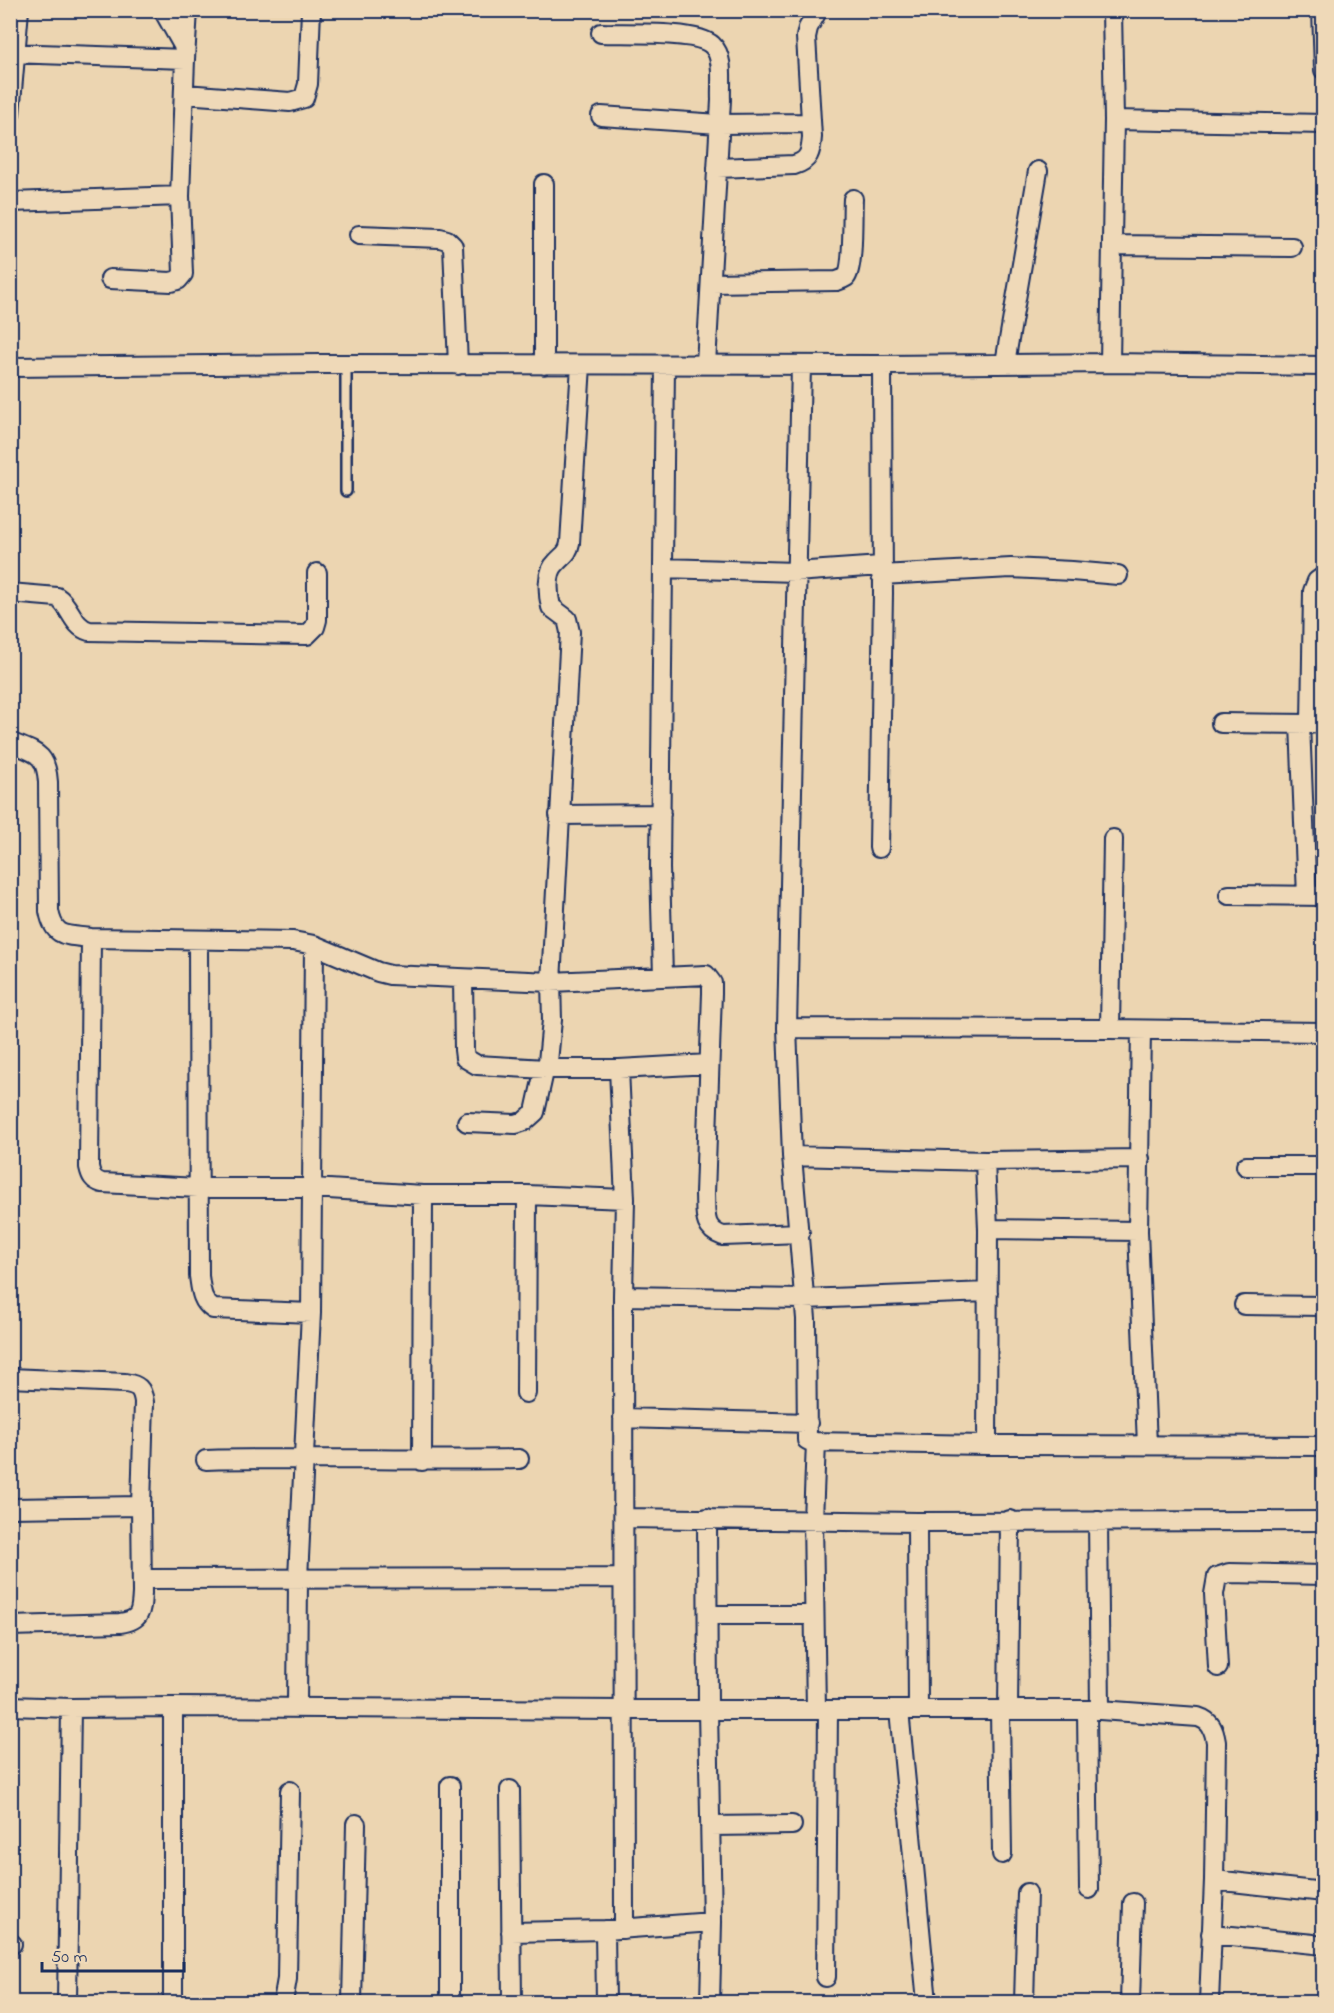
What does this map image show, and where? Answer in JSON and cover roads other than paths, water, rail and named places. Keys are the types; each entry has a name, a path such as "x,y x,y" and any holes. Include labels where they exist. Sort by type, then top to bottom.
{"street":[{"path":"10,114 14,53 20,10"},
{"path":"163,10 185,54"},
{"path":"110,279 171,282 178,280 183,274 180,196 188,10"},
{"path":"185,94 290,102 304,98 308,84 311,10"},
{"path":"717,168 794,165 808,158 811,149 811,123 806,37 808,28 818,10"},
{"path":"1110,363 1114,120 1113,10"},
{"path":"1322,10 1323,70"},
{"path":"601,33 693,36 712,45 720,63 712,283 706,364"},
{"path":"14,53 185,54"},
{"path":"601,116 719,124 811,123"},
{"path":"1114,120 1323,124"},
{"path":"1005,363 1038,171"},
{"path":"544,184 544,365"},
{"path":"10,210 11,201 180,196"},
{"path":"712,283 837,281 843,279 847,276 851,259 853,199"},
{"path":"359,235 440,238 447,240 453,246 458,365"},
{"path":"1112,245 1292,247"},
{"path":"10,367 1005,363 1323,366"},
{"path":"467,1122 516,1124 525,1121 535,1112 548,1062 552,1020 551,982 570,632 567,619 551,607 550,577 555,564 567,554 570,543 581,365"},
{"path":"663,976 661,814 665,365"},
{"path":"801,365 787,1028 792,1156 807,1319 807,1440 987,1445 1323,1446"},
{"path":"879,848 882,365"},
{"path":"663,568 795,572 1011,568 1118,575"},
{"path":"10,593 57,597 62,600 77,625 89,631 307,635 315,627 317,620 317,573"},
{"path":"1229,896 1315,896 1311,724 1313,591 1317,581 1323,576"},
{"path":"1221,723 1311,724"},
{"path":"10,742 40,757 46,763 49,911 51,925 60,934 91,938 278,939 314,945 390,975 551,982 706,975 709,978 712,993 705,1194 709,1226 713,1233 723,1236 800,1233"},
{"path":"559,815 661,814"},
{"path":"1110,1029 1113,839"},
{"path":"91,938 88,1167 95,1181 198,1188 313,1188 423,1195 527,1195 625,1199"},
{"path":"198,940 198,1188 201,1290 207,1305 213,1309 311,1313"},
{"path":"297,1708 298,1578 311,1313 314,945"},
{"path":"463,979 465,1058 477,1065 546,1069 619,1069 709,1064"},
{"path":"787,1028 1323,1032"},
{"path":"1141,1030 1138,1231 1147,1445"},
{"path":"619,1069 625,1199 623,1296 624,1929"},
{"path":"792,1156 985,1161 1140,1159"},
{"path":"985,1161 988,1229 987,1445"},
{"path":"1246,1166 1323,1166"},
{"path":"422,1461 423,1195"},
{"path":"526,1393 527,1195"},
{"path":"988,1229 1138,1231"},
{"path":"623,1296 804,1299 988,1292"},
{"path":"1244,1305 1323,1305"},
{"path":"10,1378 125,1383 136,1385 142,1391 144,1402 141,1506 142,1579 141,1606 138,1617 131,1621 10,1626"},
{"path":"623,1418 808,1422"},
{"path":"816,1442 813,1615 822,1710 826,1977"},
{"path":"206,1460 519,1459"},
{"path":"10,1508 141,1506"},
{"path":"624,1518 917,1522 1323,1521"},
{"path":"707,1518 712,1922 710,2002"},
{"path":"1002,1854 1010,1520"},
{"path":"1089,1889 1098,1521"},
{"path":"917,1522 918,1710"},
{"path":"1218,1667 1214,1594 1217,1577 1229,1573 1323,1575"},
{"path":"142,1579 623,1578"},
{"path":"708,1616 813,1615"},
{"path":"10,1706 1093,1710 1205,1719 1215,1733 1216,1742 1209,2002"},
{"path":"173,1707 173,2002"},
{"path":"67,2002 71,1708"},
{"path":"899,1710 927,2002"},
{"path":"450,1786 450,2002"},
{"path":"510,1790 512,2002"},
{"path":"283,2002 287,1979 290,1791"},
{"path":"352,2002 356,1824"},
{"path":"710,1826 792,1825"},
{"path":"1214,1880 1323,1892"},
{"path":"1024,2002 1027,1893"},
{"path":"1130,2002 1133,1903"},
{"path":"511,1932 605,1930 712,1922"},
{"path":"605,1930 606,2002"},
{"path":"1211,1934 1323,1945"}],"lane":[{"path":"346,364 346,491"}]}
